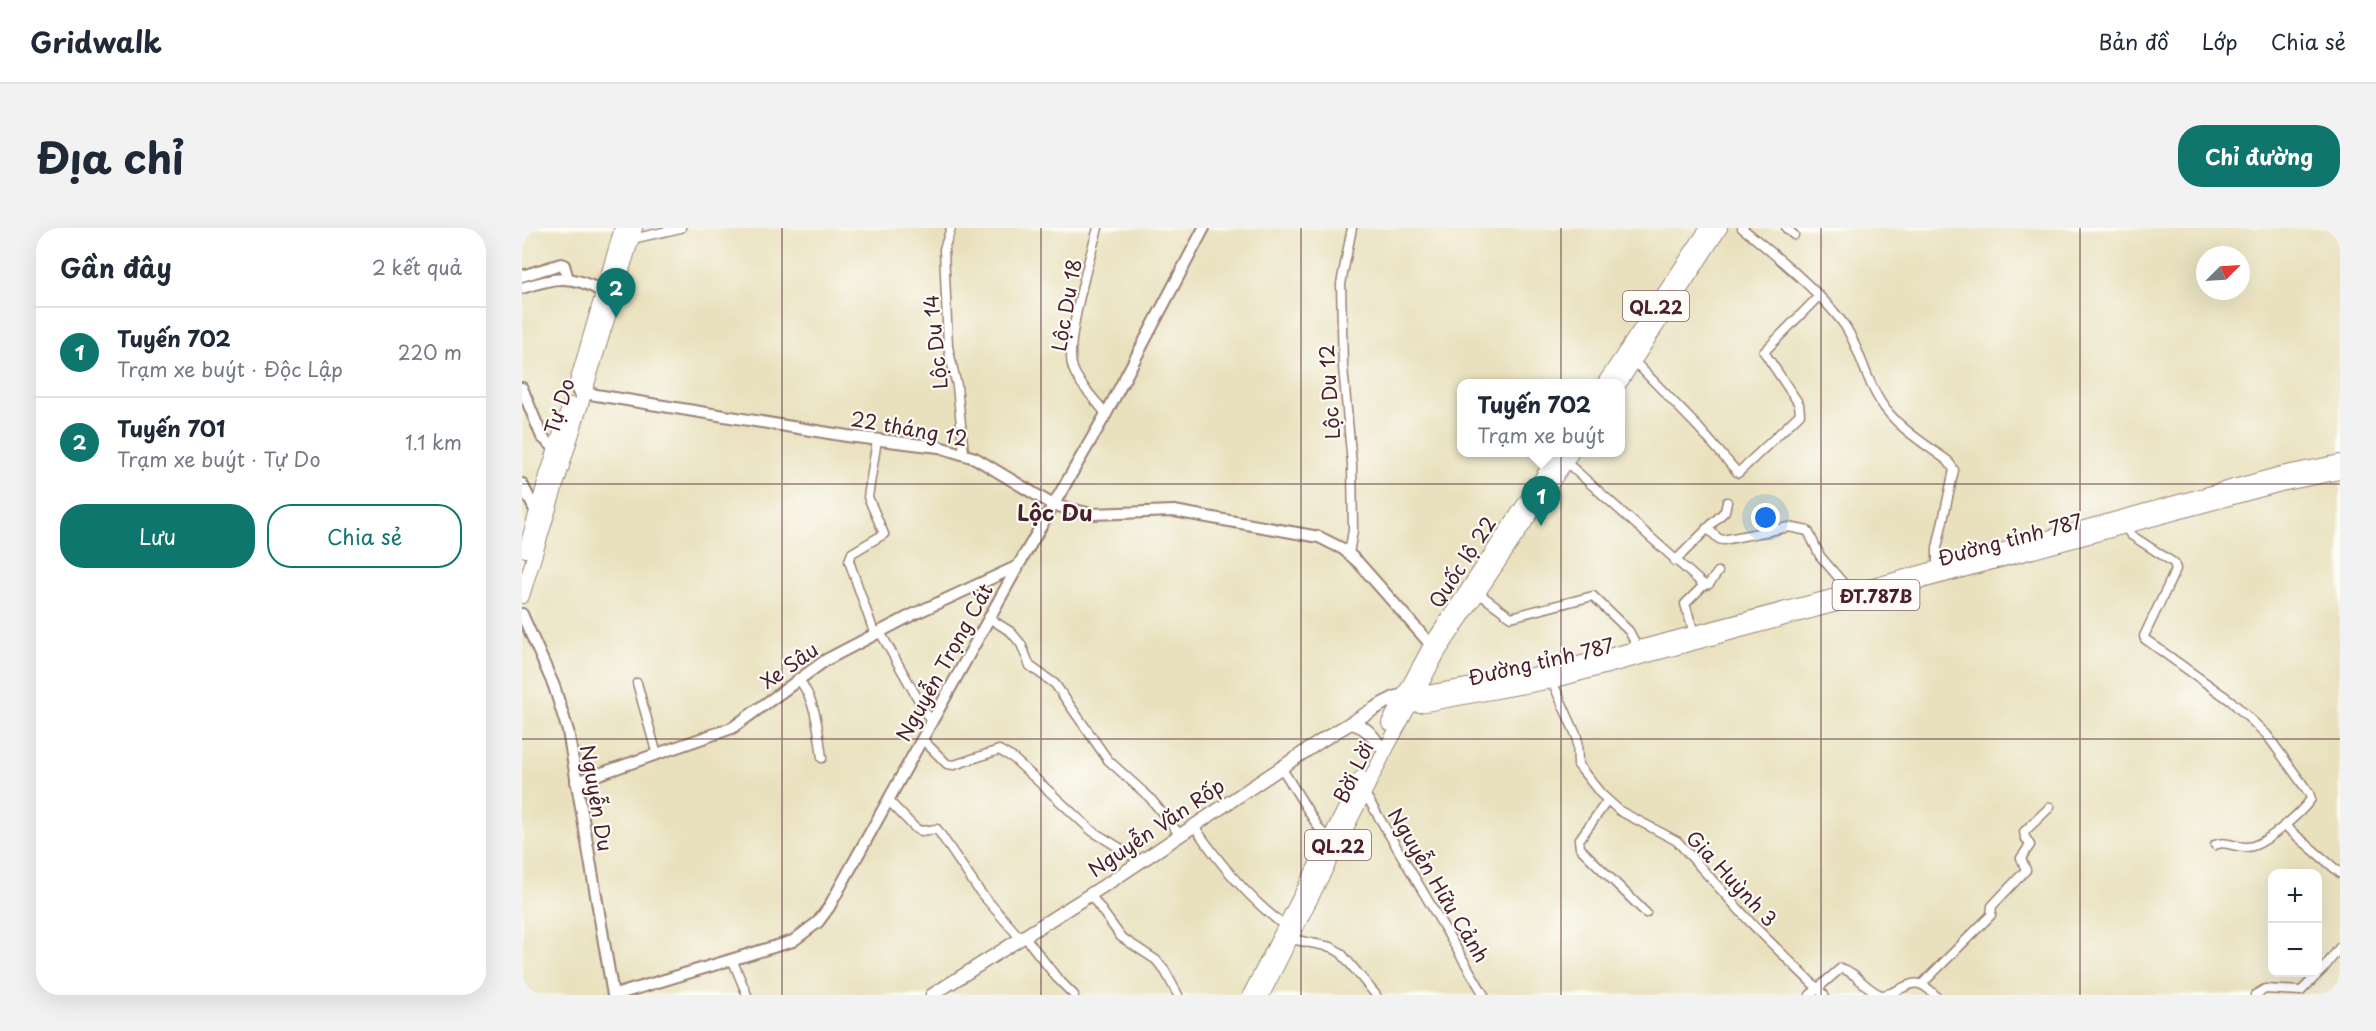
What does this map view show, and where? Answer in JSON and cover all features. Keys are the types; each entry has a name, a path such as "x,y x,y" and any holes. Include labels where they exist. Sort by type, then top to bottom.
{"main road":[{"name":"QL.22","path":"1607,379 1708,228"},
{"name":"QL.22","path":"1622,379 1720,228"},
{"name":"Tự Do","path":"522,564 526,541 556,449 579,392 602,292 627,232"},
{"name":"Tự Do","path":"522,596 627,232"},
{"name":"QL.22","path":"1435,648 1477,592 1564,457"},
{"name":"Quốc lộ 22","path":"1409,698 1435,648 1564,457"},
{"name":"Đường tỉnh 787","path":"1409,698 1535,675 1851,592 2271,477 2340,462"},
{"name":"Đường tỉnh 787","path":"1409,698 1420,705 1552,681 2281,484 2340,472"},
{"name":"Nguyễn Văn Rốp","path":"933,995 1350,723 1389,700 1409,698"},
{"name":"Bời Lời","path":"1250,995 1378,744 1409,698"},
{"name":"Bời Lời","path":"1262,995 1409,698"},
{"path":"1350,723 1370,732 1378,744"}],"street":[{"path":"627,232 681,228"},
{"name":"Lộc Du 14","path":"951,228 944,249 948,347 957,386 964,453"},
{"name":"Nguyễn Trọng Cát","path":"614,995 793,940 818,922 829,907 1018,566 1106,414 1204,228"},
{"name":"Lộc Du 12","path":"1349,554 1353,530 1352,464 1343,367 1341,284 1352,228"},
{"path":"1742,228 1770,250 1845,326 1878,400 1888,414 1948,461 1954,470 1936,548 1937,568"},
{"path":"1786,228 1794,235"},
{"name":"Lộc Du 18","path":"1095,229 1071,351 1072,365 1077,375 1106,414"},
{"path":"522,276 561,264 564,265 568,279"},
{"path":"522,288 548,280 568,279 579,281 602,292"},
{"path":"1634,361 1738,472 1800,414 1799,404 1764,352 1818,297"},
{"path":"522,388 542,437 556,449"},
{"name":"22 tháng 12","path":"579,392 877,440 939,447 964,453 1053,505 1092,514 1174,511 1303,532 1333,542 1349,554 1435,648"},
{"path":"877,440 868,497 884,534 852,553 849,561 877,633 931,722"},
{"path":"1566,457 1675,561 1704,585"},
{"path":"522,484 536,512"},
{"path":"1675,561 1725,511 1727,502"},
{"path":"1707,528 1723,540 1789,527 1809,531 1820,556 1851,592"},
{"path":"2125,527 2131,535 2176,566 2144,636 2147,641 2231,701 2267,735 2306,786 2311,799 2284,825 2250,847 2226,842 2218,844"},
{"name":"Xe Sâu","path":"576,782 738,724 798,678 826,660 877,633 1018,566"},
{"path":"1694,633 1685,604 1704,585 1709,584 1718,572"},
{"path":"1477,592 1511,617 1593,596 1629,631 1638,648"},
{"name":"Nguyễn Du","path":"522,614 561,706 568,731 614,995"},
{"path":"989,618 1011,632 1021,644 1030,666 1055,684 1108,760 1149,798 1180,835"},
{"path":"798,678 810,696 814,707 822,758"},
{"name":"Gia Huỳnh 3","path":"1552,681 1577,737 1578,765 1607,801 1639,822 1677,841 1751,923 1824,995"},
{"path":"637,683 657,754"},
{"path":"922,739 947,764 954,765 999,750 1013,758 1092,831 1141,861"},
{"path":"1281,767 1320,830 1330,838"},
{"name":"Nguyễn Hữu Cảnh","path":"1364,792 1484,995"},
{"path":"888,800 915,828 921,831 937,829 980,892 1074,995"},
{"path":"1607,801 1578,844 1646,913"},
{"path":"1810,995 1816,987 1840,968 1852,974 1864,987 1882,995 1891,994 1910,984 1923,983 1991,915 1992,906 2025,870 2021,858 2031,845 2024,832 2050,807"},
{"path":"1194,825 1239,884 1265,911 1285,926"},
{"path":"2284,825 2340,873"},
{"path":"1090,894 1120,937 1156,960 1166,971 1178,995"},
{"path":"1291,939 1331,947 1341,953 1376,995"},
{"path":"2255,995 2265,989 2301,991 2324,968 2340,947"},
{"path":"732,959 747,995"},
{"path":"1923,983 1935,995"}],"place":[{"name":"Tuyến 701","path":"616,318"},
{"name":"Tuyến 702","path":"1541,526"}],"district":[{"name":"Lộc Du","path":"1055,511"}]}
